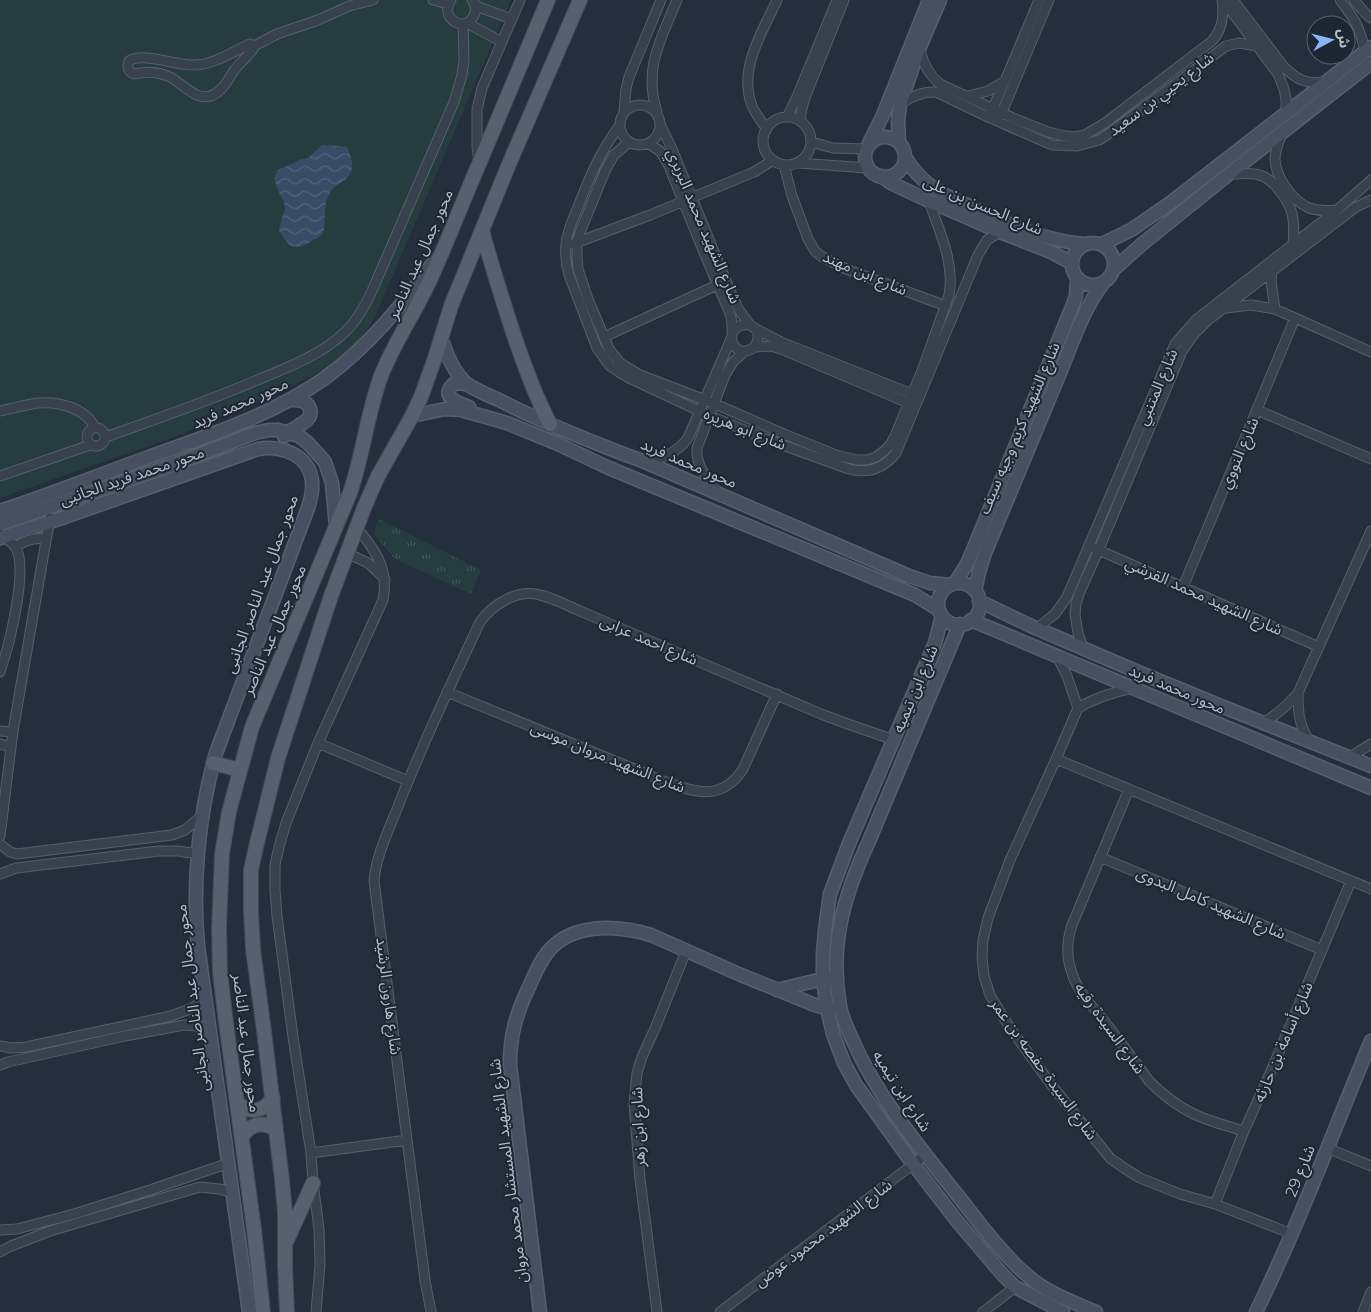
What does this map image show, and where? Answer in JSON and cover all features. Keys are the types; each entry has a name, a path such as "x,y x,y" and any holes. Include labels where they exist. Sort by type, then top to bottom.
{"main road":[{"name":"محور جمال عبد الناصر","path":"263,1312 220,972 219,928 222,854 229,812 255,720 356,476 374,397 381,377 429,282 548,0"},
{"name":"محور جمال عبد الناصر","path":"287,1312 285,1212 273,1098 253,949 251,912 251,870 262,820 278,758 347,553 378,476 412,416 427,381 451,306 509,164 580,0"},
{"path":"482,230 517,346 550,424"},
{"path":"213,763 240,770"},
{"path":"237,1104 244,1109 258,1110 267,1105 273,1098"},
{"path":"242,1137 248,1129 256,1125 266,1125 275,1129"},
{"path":"285,1245 313,1183"}],"street":[{"path":"254,46 250,44 215,61 202,64 192,65 135,58 130,61 128,68 134,74 149,72 170,77 195,95 210,96 217,93 223,87 254,49 254,46 277,34 314,22 344,8 373,0"},
{"path":"432,0 449,2 448,16 457,23 465,23 473,19 476,13 474,2"},
{"path":"479,162 477,128 480,96 485,78 520,0"},
{"path":"661,0 629,77 624,112 620,125 622,135 629,142 642,146 649,144 658,136 661,126 651,84 653,62 677,0"},
{"path":"767,129 751,104 748,75 752,56 777,0"},
{"path":"787,118 837,0"},
{"path":"800,121 806,95 844,0"},
{"path":"811,142 834,148 868,146 874,139 887,136 893,138 899,142 905,157 904,163 897,172 887,177 872,172 868,168 864,157 868,146 882,115 929,0"},
{"path":"899,142 898,121 900,104 919,48 940,0"},
{"path":"988,117 1006,81 1039,0"},
{"path":"998,122 1049,0"},
{"path":"1223,0 1244,20 1291,75 1314,84 1324,82"},
{"name":"شارع يحيي بن سعيد","path":"919,48 926,68 940,84 1048,132 1075,137 1085,135 1105,124 1212,41 1218,35 1221,28 1223,0"},
{"path":"1233,0 1257,46 1282,81 1286,99 1286,114"},
{"path":"1102,244 1132,230 1162,209 1368,49 1356,22 1340,0"},
{"path":"1354,0 1371,18"},
{"path":"474,2 512,19"},
{"path":"465,23 502,42"},
{"path":"106,437 102,430 95,428 87,434 87,442 93,446 100,446 106,437 204,402 294,365 326,347 354,322 372,291 454,102 462,75 465,23"},
{"name":"شارع يحيي بن سعيد","path":"900,104 921,93 928,91 936,92 998,122 1052,145 1087,144 1099,140 1119,128 1226,46 1239,43 1257,46"},
{"path":"1114,270 1112,255 1102,244 1096,242 1084,244 1077,249 1073,256 1074,274 1078,279 1090,285 1104,282 1136,249 1371,63"},
{"path":"968,96 988,92 1006,81"},
{"path":"624,112 629,108 640,105 652,108 657,112"},
{"path":"787,118 800,121 808,130 811,142 807,154 798,162 784,165 772,160 764,146 767,129 775,121 787,118"},
{"name":"شارع ابو هريره","path":"620,125 597,160 571,224 566,245 569,275 594,341 602,356 610,366 629,378 708,415 849,470 867,471 884,465 896,453 923,368 946,306 951,283 951,270 929,201"},
{"name":"شارع الشهيد محمد البربري","path":"661,126 717,285 730,313 732,336"},
{"path":"1282,133 1275,152 1275,162 1279,175 1290,192 1307,207 1317,210 1336,210"},
{"name":"شارع ابو هريره","path":"629,142 614,156 607,166 577,243 577,258 581,280 604,337 614,356 627,368 640,375 709,401 836,455 857,460 867,460 876,457 890,445 914,400 982,246 987,240 1000,232"},
{"name":"شارع الشهيد محمد البربري","path":"649,144 660,151 664,157 687,199 739,310 752,327 781,342 914,400"},
{"name":"شارع الحسن بن على","path":"905,157 912,169 926,183 946,196 1023,229 1059,241 1084,244"},
{"path":"566,245 577,243 754,172 772,160"},
{"path":"798,162 868,168"},
{"name":"شارع ابن مهند","path":"784,165 795,204 815,251 846,269 946,306"},
{"path":"1229,174 1260,175 1276,186 1287,201 1293,215 1293,244"},
{"name":"شارع الحسن بن على","path":"881,176 891,183 929,201 1051,252 1072,263"},
{"name":"شارع المتنبي","path":"1037,628 1055,614 1067,597 1175,344 1197,319 1336,210 1371,180"},
{"name":"شارع المتنبي","path":"1083,649 1074,614 1079,594 1180,356 1188,342 1201,327 1223,309 1356,207 1371,200"},
{"name":"محور محمد فريد","path":"0,511 223,430 290,400 330,373 369,339 401,304 443,249"},
{"path":"1272,271 1275,309"},
{"name":"شارع الشهيد كريم وجيه سيف","path":"953,584 973,550 1074,302 1078,279"},
{"name":"شارع الشهيد كريم وجيه سيف","path":"977,596 979,572 985,553 1085,313 1094,295 1104,282"},
{"path":"604,337 717,285"},
{"path":"1223,309 1251,305 1275,309 1371,352"},
{"name":"شارع النووي","path":"1183,587 1294,318"},
{"path":"718,493 703,473 697,461 698,441 708,415 709,401 735,329 745,324 752,327 758,335 755,347"},
{"path":"732,336 735,348 744,352"},
{"name":"محور محمد فريد","path":"441,338 453,366 467,384 514,408 718,493 909,576 930,583 953,584"},
{"path":"645,462 670,455 680,448 688,438 700,411 709,401 732,362 744,352 755,347 771,346 781,349 914,400"},
{"path":"467,384 458,382 453,385 449,391 450,397 455,402 471,408 478,415"},
{"path":"275,448 287,432 295,426 306,422 310,413 309,407 305,402 290,400"},
{"path":"0,411 40,403 59,404 82,413 90,419 95,428"},
{"path":"412,416 445,410 461,410 508,423 609,468 899,588 923,599 950,623 966,622 976,615 979,608 977,596 966,584 953,584 941,593 939,598 940,613"},
{"path":"1257,410 1371,459"},
{"name":"محور محمد فريد","path":"0,524 175,464 255,433 278,430 299,436 325,462 332,483 336,526"},
{"path":"0,474 11,472 90,444"},
{"name":"محور محمد فريد الجانبى","path":"1,536 50,521 258,449 275,448"},
{"name":"محور جمال عبد الناصر الجانبى","path":"249,1312 205,997 196,921 196,873 203,815 213,763 295,545 311,497 312,479 308,466 298,457 275,448"},
{"path":"0,836 13,732 46,539 54,505"},
{"path":"316,1312 320,1247 311,1153 274,878 275,865 286,823 318,743 383,600 385,589 383,569 367,540 357,528"},
{"path":"1262,723 1275,716 1298,693 1371,531"},
{"path":"0,672 10,637 21,565 16,547 1,536"},
{"path":"16,547 31,539 46,539"},
{"name":"شارع الشهيد محمد القرشي","path":"1089,546 1319,647"},
{"path":"347,553 368,563 384,578"},
{"name":"شارع احمد عرابى","path":"447,692 480,622 486,614 493,608 522,594 541,595 845,723 894,740"},
{"name":"محور محمد فريد","path":"977,596 1037,628 1083,649 1371,766"},
{"name":"شارع ابن تيميه","path":"940,613 939,630 935,643 850,841 830,894 824,930 833,1008 833,1034 844,1063 856,1085 957,1221 1003,1275 1018,1288 1063,1312"},
{"name":"محور محمد فريد","path":"966,622 1057,656 1371,788"},
{"name":"شارع ابن تيميه","path":"829,979 846,897 856,870 966,622"},
{"path":"1057,656 1069,681 1078,708 1099,697 1133,688"},
{"name":"شارع الشهيد مروان موسى","path":"447,692 666,782 687,790 703,792 719,789 734,782 738,777 777,694"},
{"name":"شارع هارون الرشيد","path":"431,1312 425,1280 374,881 380,853 408,781 447,692"},
{"path":"1298,693 1298,717 1309,741"},
{"name":"شارع السيدة حفصه بن عمر","path":"1078,708 1010,860 988,918 983,940 982,957 984,976 990,995 1010,1028 1050,1083 1110,1158 1140,1178 1180,1194 1216,1204 1292,1234"},
{"path":"0,731 13,732"},
{"path":"318,743 408,781"},
{"path":"0,744 11,747"},
{"path":"1350,757 1371,744"},
{"path":"1056,759 1371,889"},
{"name":"شارع السيدة رقيه","path":"1129,789 1067,940 1071,971 1077,986 1149,1081 1160,1092 1174,1103 1195,1115 1244,1131"},
{"path":"0,844 10,852 17,854 150,838 178,833 191,826 203,815"},
{"path":"150,838 151,851"},
{"path":"0,874 16,868 151,851 178,851 198,854"},
{"path":"16,868 14,861 17,854"},
{"name":"شارع الشهيد كامل البدوى","path":"1100,857 1322,950"},
{"name":"شارع أسامة بن حارثه","path":"1216,1204 1244,1131 1272,1071 1351,881"},
{"name":"شارع الشهيد المستشار محمد مروان","path":"540,1312 510,1065 511,1035 520,1006 540,964 556,943 574,933 593,929 622,929 651,936 777,990 815,1005 833,1008"},
{"name":"شارع ابن زهر","path":"657,1312 640,1179 634,1104 637,1073 642,1057 686,951"},
{"path":"777,990 829,979"},
{"path":"0,1046 11,1048 26,1047 179,1014 193,1008 205,997"},
{"name":"شارع ابن تيميه","path":"833,1008 848,1030 873,1081 925,1155 980,1223 1030,1278 1068,1300 1096,1312"},
{"path":"0,1065 184,1024 198,1026 210,1033"},
{"path":"123,1026 125,1036"},
{"name":"شارع 29","path":"1256,1312 1292,1234 1371,1041"},
{"path":"11,1048 9,1056 12,1061"},
{"path":"311,1153 407,1140"},
{"path":"1327,1148 1371,1166"},
{"name":"شارع الشهيد محمود عوض","path":"720,1312 925,1155"},
{"path":"11,1246 4,1230 32,1226 150,1190 229,1163"},
{"path":"0,1252 50,1231 200,1187 219,1188 233,1192"},
{"path":"150,1190 153,1200"},
{"path":"1003,1275 1015,1263"},
{"path":"983,1312 1030,1278"},
{"path":"1363,1312 1371,1292"}],"green space":[{"path":"0,0 511,0 374,319 360,341 335,363 272,396 172,438 0,498"},
{"path":"379,519 481,570 471,594 395,559 374,532"}],"water":[{"path":"322,145 347,147 352,160 351,172 329,195 323,233 300,247 292,246 289,245 279,231 285,209 274,178 278,170 308,158"}]}
